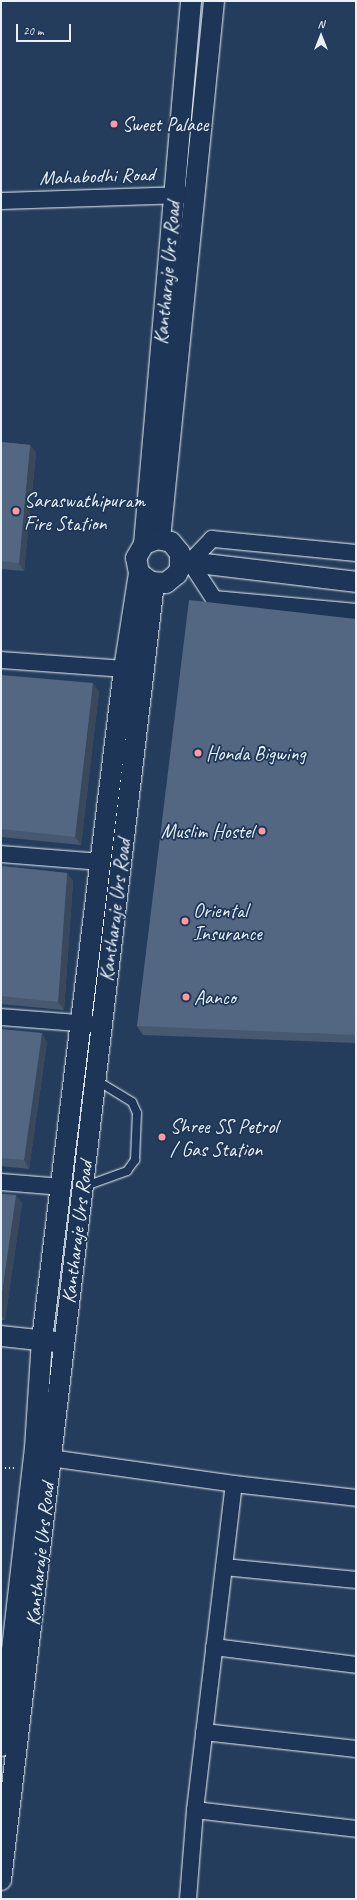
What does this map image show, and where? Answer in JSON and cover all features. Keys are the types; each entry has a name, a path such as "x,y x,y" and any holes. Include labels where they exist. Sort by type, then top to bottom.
{"street":[{"name":"Kantharaje Urs Road","path":"152,542 174,194 191,1"},
{"name":"Kantharaje Urs Road","path":"152,542 195,195 214,1"},
{"name":"Mahabodhi Road","path":"1,201 174,194 195,195"},
{"path":"356,553 212,539 185,561 177,574 166,583 146,578 136,558 152,542 176,547 185,561 214,599 356,612"},
{"path":"185,561 356,582"},
{"name":"Kantharaje Urs Road","path":"1,1746 5,1687 35,1448 42,1340 63,1187 100,862 124,669 146,578"},
{"name":"Kantharaje Urs Road","path":"1,1880 31,1638 50,1458 102,1024 146,578"},
{"path":"1,660 124,669"},
{"path":"1,854 100,862"},
{"path":"1,1016 102,1024"},
{"path":"1,1182 63,1187"},
{"path":"1,1336 64,1342"},
{"path":"50,1458 234,1484 356,1498"},
{"path":"191,1899 188,1899 195,1810 234,1484"},
{"path":"224,1568 356,1580"},
{"path":"214,1647 356,1665"},
{"path":"204,1732 356,1749"},
{"path":"195,1810 356,1829"}],"lane":[{"path":"82,1187 127,1171 135,1160 137,1113 132,1102 95,1080"}],"building":[{"name":"Saraswathipuram Fire Station","path":"1,442 30,445 19,563 1,561"},
{"name":"Muslim Hostel","path":"189,600 356,619 356,1035 137,1026"},
{"path":"1,675 93,683 75,837 1,829"},
{"path":"1,866 67,873 58,1002 1,996"},
{"path":"1,1029 42,1033 24,1160 1,1158"},
{"path":"1,1194 16,1195 1,1299"}],"place":[{"name":"Sweet Palace","path":"114,124"},
{"name":"Saraswathipuram Fire Station","path":"16,511"},
{"name":"Honda Bigwing","path":"198,753"},
{"name":"Muslim Hostel","path":"262,831"},
{"name":"Oriental Insurance","path":"185,921"},
{"name":"Aanco","path":"186,997"},
{"name":"Shree SS Petrol / Gas Station","path":"162,1137"}]}
